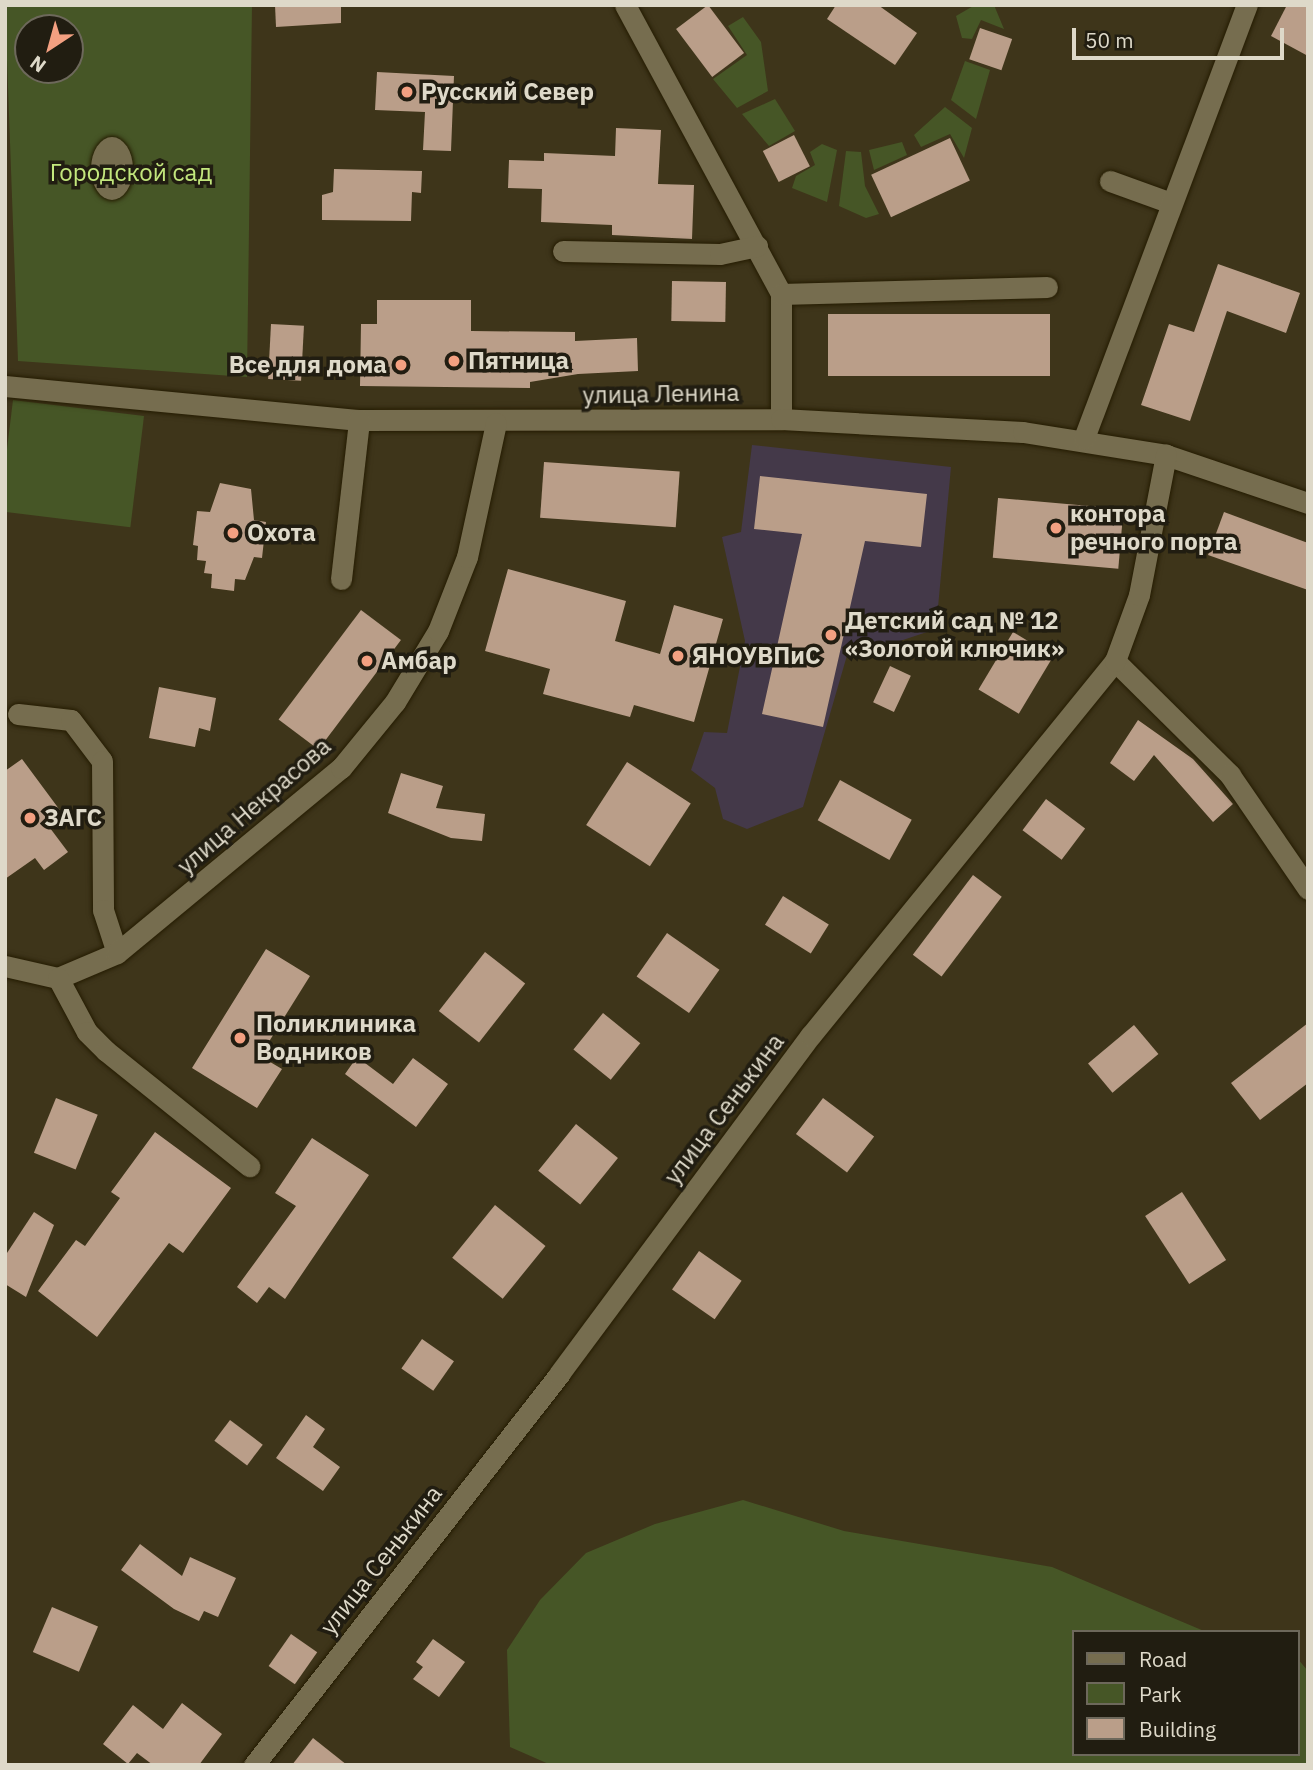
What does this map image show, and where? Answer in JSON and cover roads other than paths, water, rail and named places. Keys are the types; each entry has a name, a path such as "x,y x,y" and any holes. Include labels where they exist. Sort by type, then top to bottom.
{"street":[{"path":"625,5 781,294 781,419"},
{"path":"1084,438 1240,10"},
{"path":"1111,181 1171,204"},
{"path":"563,251 720,254 757,246"},
{"path":"781,294 1047,287"},
{"name":"улица Ленина","path":"5,386 359,420 496,423 781,419 1084,438 1166,454 1308,503"},
{"path":"341,579 359,420"},
{"name":"улица Некрасова","path":"58,978 117,953 307,800 394,702 456,591 496,423"},
{"name":"улица Сенькина","path":"254,1765 551,1385 811,1035 1115,661 1139,595 1166,454"},
{"path":"1115,661 1230,775 1308,889"},
{"path":"18,714 71,720 102,761 103,910 117,953"},
{"path":"5,966 58,978 88,1032 106,1051 248,1166"}],"place":[{"name":"Русский Север","path":"407,92"},
{"name":"Пятница","path":"454,361"},
{"name":"Все для дома","path":"401,365"},
{"name":"контора речного порта","path":"1056,528"},
{"name":"Охота","path":"233,533"},
{"name":"Детский сад № 12 «Золотой ключик»","path":"831,635"},
{"name":"ЯНОУВПиС","path":"678,656"},
{"name":"Амбар","path":"367,661"},
{"name":"ЗАГС","path":"30,818"},
{"name":"Поликлиника Водников","path":"240,1038"}],"park label":[{"name":"Городской сад","path":"131,173"}]}
